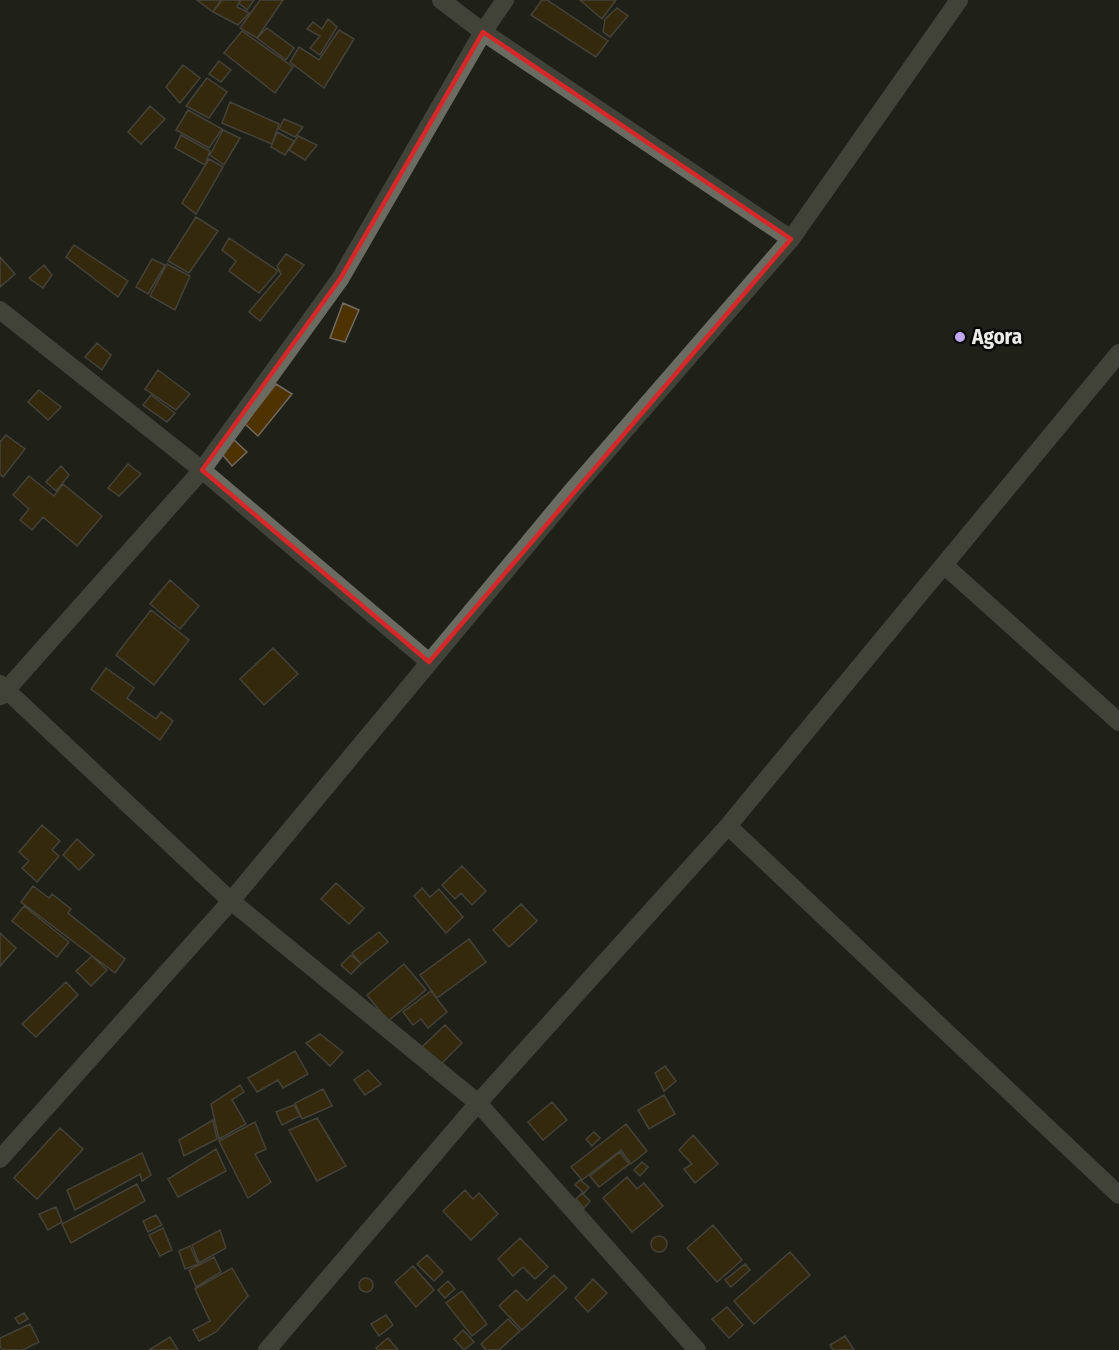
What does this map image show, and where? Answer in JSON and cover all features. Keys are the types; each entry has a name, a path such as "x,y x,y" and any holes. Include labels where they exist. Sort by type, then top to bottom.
{"street":[{"path":"441,0 483,32 791,239"},
{"path":"505,0 483,32 340,279 202,470 3,690 231,902 478,1103 697,1350"},
{"path":"0,1159 231,902 580,482 791,239 959,0"},
{"path":"0,310 202,470 429,662"},
{"path":"267,1350 478,1103 728,826 1119,353"},
{"path":"944,565 1119,722"},
{"path":"728,826 1119,1195"}],"highlighted area":[{"path":"483,32 791,239 429,662 202,470 340,279"}],"building":[{"path":"197,0 221,0 213,12"},
{"path":"222,0 240,0 237,7 249,13 238,25 213,12"},
{"path":"241,0 254,0 247,10 239,3"},
{"path":"260,0 283,0 257,38 240,28"},
{"path":"542,0 547,0 608,41 596,57 531,15"},
{"path":"580,0 616,0 602,19"},
{"path":"617,8 628,16 610,37 603,32 605,19"},
{"path":"328,19 337,27 320,55 310,48 320,36 307,29 313,22 322,29"},
{"path":"267,28 294,48 286,60 257,38"},
{"path":"339,30 354,39 324,88 290,62 299,47 319,60"},
{"path":"242,31 293,67 275,93 224,53"},
{"path":"219,61 231,70 221,82 209,74"},
{"path":"183,65 200,78 180,103 166,87"},
{"path":"207,78 227,92 209,118 186,106"},
{"path":"230,102 279,124 272,144 222,123"},
{"path":"150,106 165,119 141,144 128,132"},
{"path":"188,110 222,129 209,148 176,130"},
{"path":"284,119 303,127 295,137 279,129"},
{"path":"223,130 240,138 224,165 210,155"},
{"path":"277,132 294,141 285,155 271,147"},
{"path":"181,135 210,151 205,165 175,148"},
{"path":"298,136 317,145 305,160 289,150"},
{"path":"209,159 223,167 196,214 182,203"},
{"path":"196,217 218,231 189,273 168,261"},
{"path":"229,238 278,271 259,293 229,271 236,261 222,250"},
{"path":"74,245 128,281 118,297 66,257"},
{"path":"286,254 304,265 260,321 249,312 281,274 277,266"},
{"path":"0,257 15,274 0,287"},
{"path":"152,259 165,265 148,294 136,287"},
{"path":"167,264 190,276 175,310 150,296"},
{"path":"44,265 52,275 43,288 29,278"},
{"path":"343,303 359,310 345,342 330,338"},
{"path":"97,343 111,355 102,370 85,357"},
{"path":"158,370 190,394 176,410 145,389"},
{"path":"276,384 292,394 258,436 245,424"},
{"path":"39,390 61,407 48,420 28,402"},
{"path":"151,395 175,413 167,422 143,405"},
{"path":"6,435 25,449 3,477 0,474 0,442"},
{"path":"233,439 247,452 232,466 221,453"},
{"path":"128,464 141,474 119,496 108,488"},
{"path":"61,466 69,475 56,491 46,482"},
{"path":"29,476 54,496 63,484 102,516 77,546 43,517 32,530 20,520 29,509 13,495"},
{"path":"170,580 199,606 180,629 150,604"},
{"path":"151,610 189,640 154,685 116,655"},
{"path":"273,648 298,674 264,705 240,679"},
{"path":"106,668 134,688 127,698 156,719 161,712 173,721 160,740 91,689"},
{"path":"42,825 60,841 52,850 59,856 37,882 22,868 29,861 19,852"},
{"path":"77,839 94,855 79,870 63,855"},
{"path":"462,866 486,891 472,905 461,893 455,899 442,885"},
{"path":"336,883 364,908 349,924 321,899"},
{"path":"33,886 49,898 52,894 71,909 68,913 125,959 115,973 21,902"},
{"path":"422,888 430,897 439,889 463,917 446,933 414,896"},
{"path":"521,904 537,921 509,947 493,930"},
{"path":"24,906 69,942 57,957 12,921"},
{"path":"379,932 388,942 361,964 352,953"},
{"path":"0,933 16,948 0,966"},
{"path":"469,939 486,962 437,998 420,975"},
{"path":"351,955 361,964 351,974 341,965"},
{"path":"92,956 107,970 91,986 76,971"},
{"path":"404,964 426,990 388,1021 367,995"},
{"path":"66,982 78,995 36,1037 22,1024"},
{"path":"431,991 447,1012 428,1028 421,1019 413,1025 403,1012"},
{"path":"445,1025 462,1043 430,1075 419,1050"},
{"path":"320,1034 343,1052 330,1066 306,1043"},
{"path":"295,1051 308,1074 283,1088 278,1080 257,1092 248,1078"},
{"path":"665,1066 676,1081 664,1091 655,1073"},
{"path":"368,1070 381,1084 365,1095 354,1080"},
{"path":"240,1085 244,1092 232,1100 246,1124 219,1139 211,1104"},
{"path":"323,1089 332,1106 302,1119 295,1103"},
{"path":"664,1095 675,1114 649,1129 638,1110"},
{"path":"552,1102 567,1120 543,1140 528,1122"},
{"path":"294,1105 300,1116 282,1125 276,1112"},
{"path":"317,1118 346,1166 317,1181 289,1130"},
{"path":"213,1120 217,1139 184,1156 179,1140"},
{"path":"255,1122 266,1149 255,1154 271,1182 248,1198 219,1141"},
{"path":"626,1124 647,1151 631,1164 621,1150 582,1180 571,1167"},
{"path":"60,1128 83,1149 37,1199 14,1178"},
{"path":"594,1132 600,1138 592,1146 586,1139"},
{"path":"693,1135 718,1164 695,1183 684,1169 692,1164 679,1150"},
{"path":"216,1149 226,1171 178,1197 168,1179"},
{"path":"620,1152 629,1164 599,1187 590,1176"},
{"path":"142,1153 151,1175 142,1181 140,1174 75,1210 67,1190"},
{"path":"642,1162 648,1167 640,1176 634,1170"},
{"path":"627,1177 637,1189 644,1183 663,1206 632,1232 603,1198"},
{"path":"580,1180 589,1187 584,1193 575,1185"},
{"path":"137,1184 145,1201 71,1243 62,1224"},
{"path":"465,1190 473,1199 479,1193 498,1214 471,1240 443,1211"},
{"path":"582,1193 590,1201 584,1208 576,1199"},
{"path":"56,1207 62,1222 48,1230 39,1214"},
{"path":"156,1215 162,1225 148,1232 143,1221"},
{"path":"713,1225 742,1260 717,1282 687,1248"},
{"path":"163,1228 172,1250 160,1256 149,1235"},
{"path":"220,1230 226,1248 199,1263 192,1245"},
{"path":"659,1236 665,1238 667,1244 665,1250 659,1252 653,1250 651,1244 653,1238"},
{"path":"520,1238 548,1267 535,1279 523,1267 513,1276 498,1259"},
{"path":"190,1246 198,1264 185,1269 179,1251"},
{"path":"790,1252 810,1275 754,1324 734,1301"},
{"path":"427,1255 443,1272 434,1281 417,1264"},
{"path":"214,1257 221,1272 196,1287 189,1270"},
{"path":"745,1264 750,1270 731,1287 725,1280"},
{"path":"413,1266 434,1290 416,1307 395,1282"},
{"path":"232,1268 248,1296 216,1332 199,1341 193,1330 210,1321 195,1289"},
{"path":"554,1275 567,1288 522,1330 499,1306 516,1290 527,1301"},
{"path":"363,1278 369,1278 373,1285 369,1292 363,1292 359,1288 359,1282"},
{"path":"593,1279 607,1293 588,1312 575,1298"},
{"path":"448,1281 455,1289 445,1298 438,1290"},
{"path":"462,1291 487,1324 472,1336 446,1303"},
{"path":"727,1307 743,1325 729,1338 712,1319"},
{"path":"24,1313 28,1319 19,1324 15,1318"},
{"path":"386,1315 393,1325 379,1336 371,1324"},
{"path":"508,1319 520,1331 499,1350 486,1350 481,1344"},
{"path":"30,1324 39,1342 23,1350 3,1350 0,1347 0,1338"},
{"path":"463,1330 474,1342 464,1350 454,1339"},
{"path":"845,1336 854,1350 833,1350 830,1345"},
{"path":"170,1337 178,1350 149,1350"},
{"path":"388,1338 398,1350 378,1350 376,1348"}],"place":[{"name":"Agora","path":"960,337"}]}
